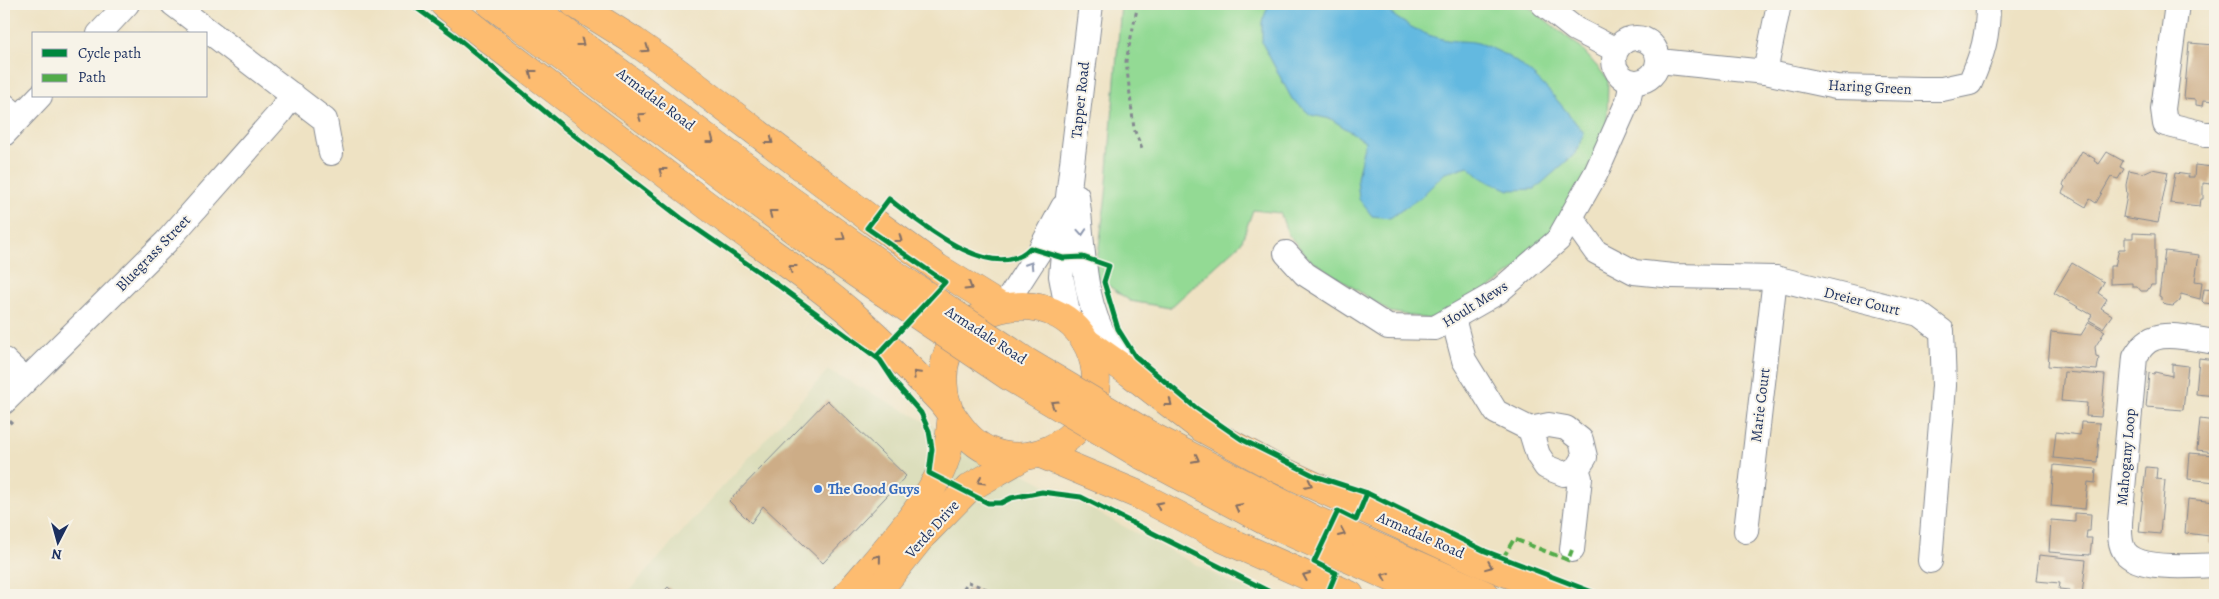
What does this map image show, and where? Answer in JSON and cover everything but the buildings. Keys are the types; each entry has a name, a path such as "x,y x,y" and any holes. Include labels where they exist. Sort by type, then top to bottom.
{"main road":[{"path":"444,4 852,314 912,370 950,412 958,426 986,450 1004,456 1032,455 1062,444 1079,429 1091,409 1096,386 1094,364 1078,333 1051,311 1028,305 1002,307 983,314 966,327 952,345 944,366 943,388 950,412"},
{"name":"Armadale Road","path":"491,4 809,241 1026,362 1147,446 1267,522 1430,595"},
{"name":"Armadale Road","path":"528,4 790,200 889,284"},
{"path":"575,4 634,41 711,96 873,221 938,268 1002,307"},
{"name":"Armadale Road","path":"1078,333 1200,427 1276,468 1484,564 1563,595"},
{"name":"Verde Drive","path":"847,595 907,523 938,478 947,454 950,412"},
{"name":"Armadale Road","path":"1147,446 1486,595"},
{"path":"1032,455 1139,495 1222,538 1350,595"},
{"name":"Verde Drive","path":"875,595 922,536 970,488 1032,455"}],"street":[{"path":"100,32 127,4"},
{"path":"173,4 325,120 331,153"},
{"name":"Tapper Road","path":"1078,333 1062,276 1068,197 1091,4"},
{"path":"1543,4 1575,29 1616,50"},
{"path":"1765,72 1779,4"},
{"name":"Haring Green","path":"1660,61 1765,72 1836,87 1922,90 1942,88 1970,83 1984,52 1988,24 1988,4"},
{"path":"2177,4 2163,109 2165,124 2215,134"},
{"path":"1640,37 1654,45 1660,61 1655,74 1642,82 1632,82 1619,75 1613,62 1616,50 1629,38 1640,37"},
{"name":"Hoult Mews","path":"1286,254 1304,274 1388,328 1435,328 1498,292 1558,240 1604,155 1628,101 1632,82"},
{"name":"Bluegrass Street","path":"4,402 80,329 166,241 279,114 293,95"},
{"path":"9,119 37,98"},
{"path":"1072,167 1082,227 1084,268 1094,311 1107,342 1130,373"},
{"name":"Tapper Road","path":"1002,307 1040,250 1068,197"},
{"name":"Dreier Court","path":"1571,217 1596,252 1634,272 1673,276 1775,278 1919,314 1942,331 1944,386 1930,561"},
{"name":"Marie Court","path":"1746,531 1775,278"},
{"path":"1453,318 1464,360 1496,412 1530,429 1549,425 1566,428 1581,440 1585,457 1576,469 1564,474 1546,467 1538,455 1530,429"},
{"name":"Mahogany Loop","path":"2215,342 2185,337 2155,337 2142,345 2135,357 2120,538 2124,552 2143,564 2215,565"},
{"path":"4,360 25,380"},
{"path":"1572,550 1580,478 1576,469"}],"path":[{"path":"1138,4 1126,60 1134,128 1142,149"},
{"path":"959,595 968,582 1002,595"}],"shaded area":[{"path":"828,370 1227,581 1258,595 625,595"}],"green space":[{"path":"1121,4 1525,4 1579,46 1608,79 1607,126 1570,213 1524,263 1464,307 1428,319 1390,312 1308,258 1288,234 1280,213 1253,210 1241,243 1170,308 1130,301 1095,276 1106,195"}],"water":[{"path":"1269,4 1380,4 1394,16 1429,35 1447,40 1477,43 1498,51 1527,70 1539,81 1562,105 1584,133 1576,153 1535,189 1509,190 1480,177 1468,166 1445,173 1421,197 1390,218 1372,216 1359,199 1357,178 1365,141 1331,119 1311,115 1292,99 1262,43 1262,22"}],"marked path":[{"path":"1503,558 1514,539 1568,560 1572,550"}],"cycle path":[{"path":"411,4 455,36 561,125 681,218 775,283 880,360 896,384 921,413 929,431 932,449 929,473 988,503 1001,503 1011,498 1042,492 1081,497 1276,595"},
{"path":"876,357 945,282 867,228 889,199 937,235 977,255 997,260 1015,258 1030,248 1063,258 1083,257 1109,266 1104,282 1118,329 1135,356 1196,408 1241,439 1315,476 1367,493 1485,551 1600,595"},
{"path":"1327,595 1336,573 1314,562 1338,511 1356,520 1367,493"}],"place":[{"name":"The Good Guys","path":"818,489"}]}
